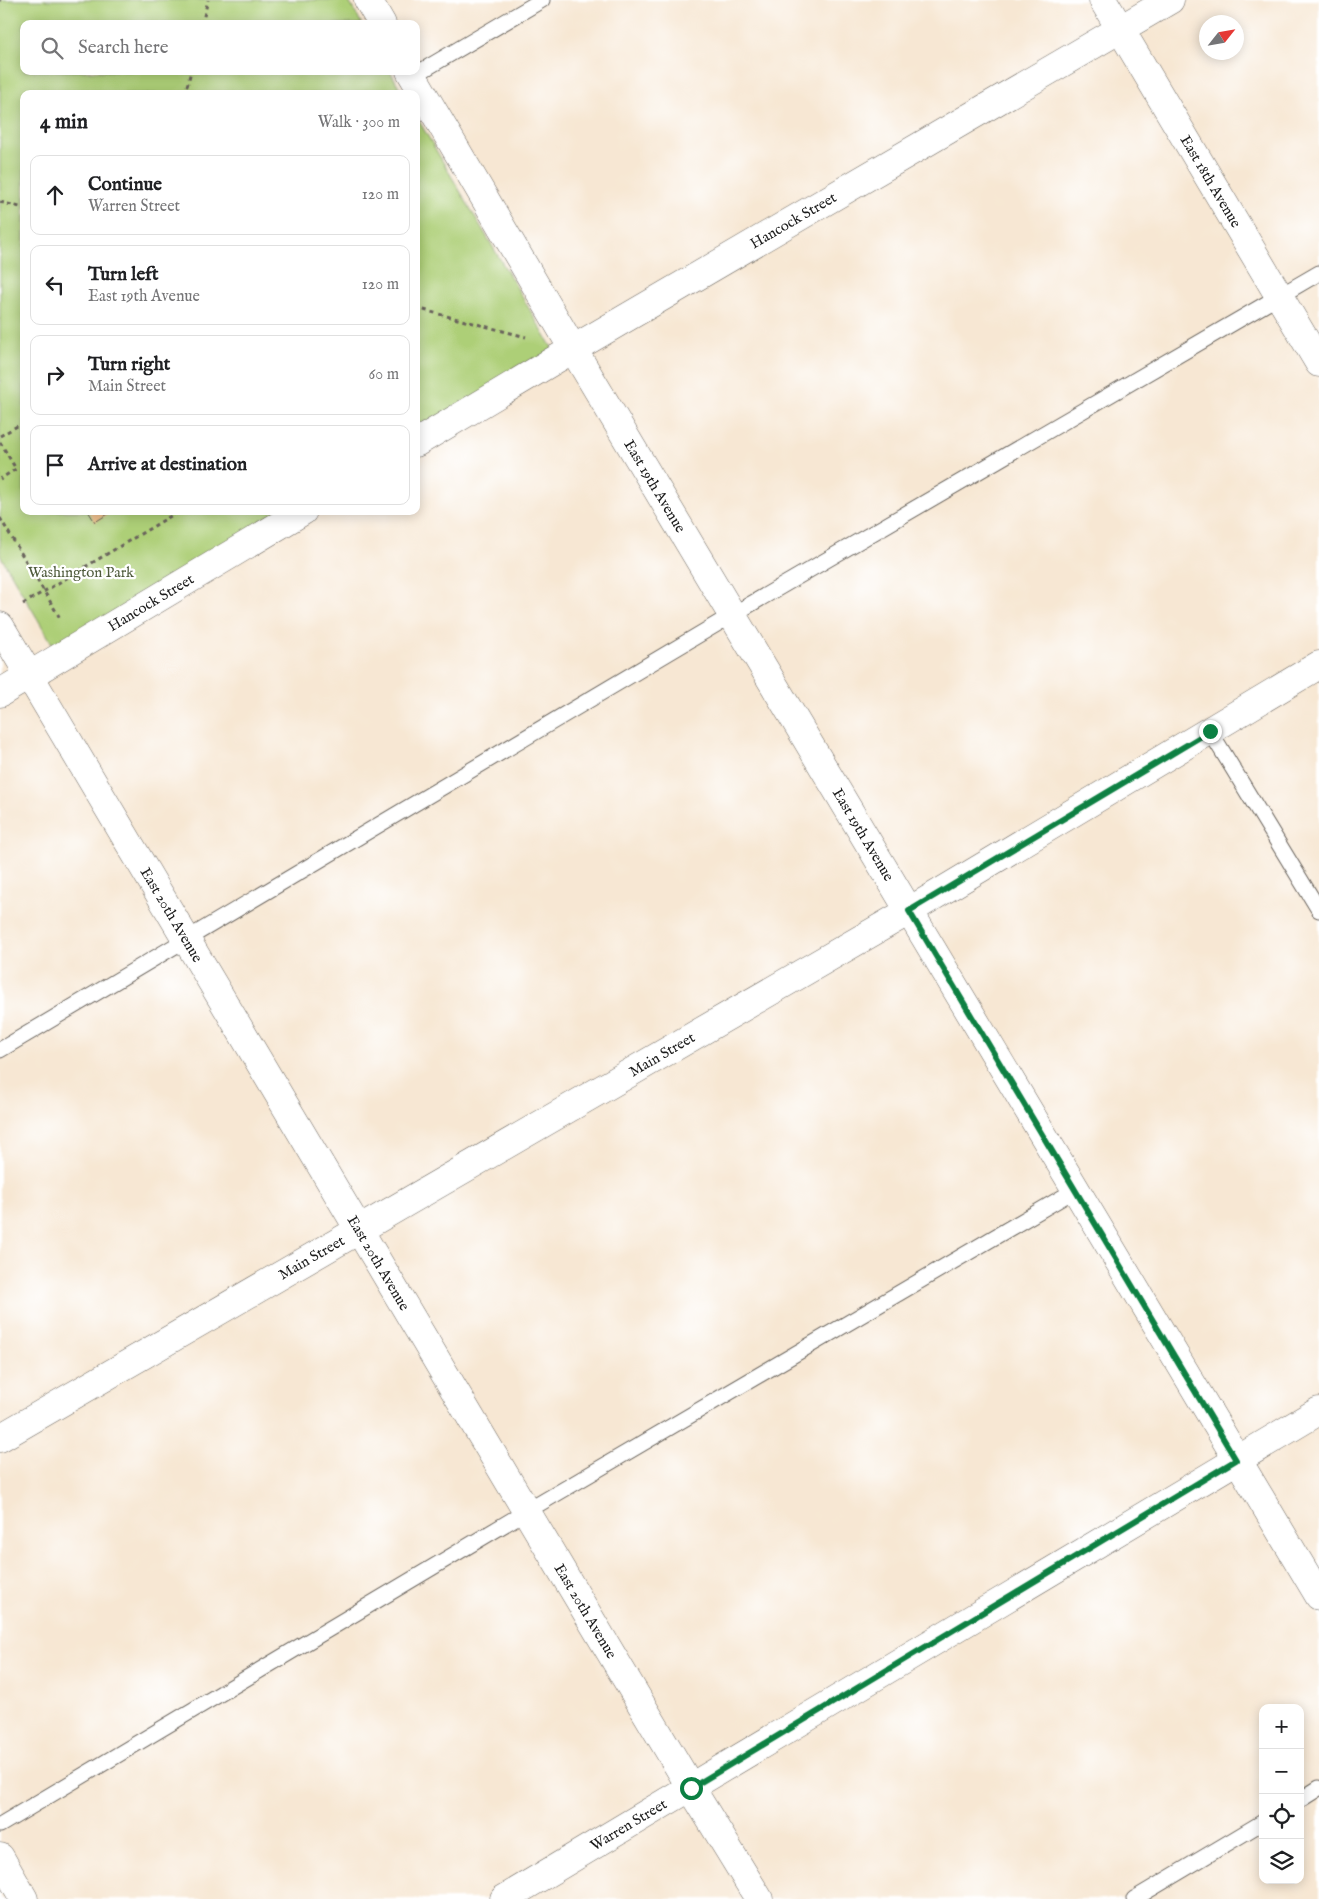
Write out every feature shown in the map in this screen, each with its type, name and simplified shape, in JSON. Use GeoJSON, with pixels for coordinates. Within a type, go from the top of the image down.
{"type":"FeatureCollection","features":[{"type":"Feature","properties":{"kind":"street"},"geometry":{"type":"LineString","coordinates":[[368,0],[380,20]]}},
{"type":"Feature","properties":{"kind":"street","name":"East 18th Avenue"},"geometry":{"type":"LineString","coordinates":[[1103,0],[1319,363]]}},
{"type":"Feature","properties":{"kind":"street","name":"Hancock Street"},"geometry":{"type":"LineString","coordinates":[[420,441],[1170,0]]}},
{"type":"Feature","properties":{"kind":"street","name":"East 19th Avenue"},"geometry":{"type":"LineString","coordinates":[[412,75],[573,349],[1319,1596]]}},
{"type":"Feature","properties":{"kind":"street","name":"Hancock Street"},"geometry":{"type":"LineString","coordinates":[[0,693],[296,515]]}},
{"type":"Feature","properties":{"kind":"street","name":"East 20th Avenue"},"geometry":{"type":"LineString","coordinates":[[0,626],[691,1788],[759,1899]]}},
{"type":"Feature","properties":{"kind":"street","name":"Main Street"},"geometry":{"type":"LineString","coordinates":[[0,1438],[359,1228],[909,911],[1319,665]]}},
{"type":"Feature","properties":{"kind":"street","name":"Warren Street"},"geometry":{"type":"LineString","coordinates":[[504,1899],[1319,1411]]}},
{"type":"Feature","properties":{"kind":"street"},"geometry":{"type":"LineString","coordinates":[[0,1857],[24,1899]]}},
{"type":"Feature","properties":{"kind":"lane"},"geometry":{"type":"LineString","coordinates":[[420,69],[542,0]]}},
{"type":"Feature","properties":{"kind":"lane"},"geometry":{"type":"LineString","coordinates":[[0,1050],[732,615],[1319,273]]}},
{"type":"Feature","properties":{"kind":"lane"},"geometry":{"type":"LineString","coordinates":[[1210,731],[1319,910]]}},
{"type":"Feature","properties":{"kind":"lane"},"geometry":{"type":"LineString","coordinates":[[0,1825],[527,1511],[1075,1190]]}},
{"type":"Feature","properties":{"kind":"lane"},"geometry":{"type":"LineString","coordinates":[[1304,1797],[1319,1788]]}},
{"type":"Feature","properties":{"kind":"lane"},"geometry":{"type":"LineString","coordinates":[[1134,1899],[1259,1824]]}},
{"type":"Feature","properties":{"kind":"path"},"geometry":{"type":"LineString","coordinates":[[203,20],[208,0]]}},
{"type":"Feature","properties":{"kind":"path"},"geometry":{"type":"LineString","coordinates":[[186,90],[189,75]]}},
{"type":"Feature","properties":{"kind":"path"},"geometry":{"type":"LineString","coordinates":[[0,202],[20,207]]}},
{"type":"Feature","properties":{"kind":"path"},"geometry":{"type":"LineString","coordinates":[[420,309],[573,349]]}},
{"type":"Feature","properties":{"kind":"path"},"geometry":{"type":"LineString","coordinates":[[0,436],[20,424]]}},
{"type":"Feature","properties":{"kind":"path"},"geometry":{"type":"LineString","coordinates":[[0,442],[16,469],[0,479]]}},
{"type":"Feature","properties":{"kind":"path"},"geometry":{"type":"LineString","coordinates":[[0,518],[44,592],[173,515]]}},
{"type":"Feature","properties":{"kind":"green space","name":"Washington Park"},"geometry":{"type":"Polygon","coordinates":[[[0,0],[348,0],[360,20],[20,20],[20,75],[392,75],[401,90],[20,90],[20,515],[296,515],[60,657],[0,555],[0,0]]]}},
{"type":"Feature","properties":{"kind":"green space"},"geometry":{"type":"Polygon","coordinates":[[[420,123],[558,358],[420,441],[420,123]]]}},
{"type":"Feature","properties":{"kind":"building"},"geometry":{"type":"Polygon","coordinates":[[[91,515],[106,515],[95,522],[91,515]]]}},
{"type":"Feature","properties":{"kind":"route"},"geometry":{"type":"LineString","coordinates":[[691,1788],[1236,1460],[909,911],[1210,731]]}}]}
